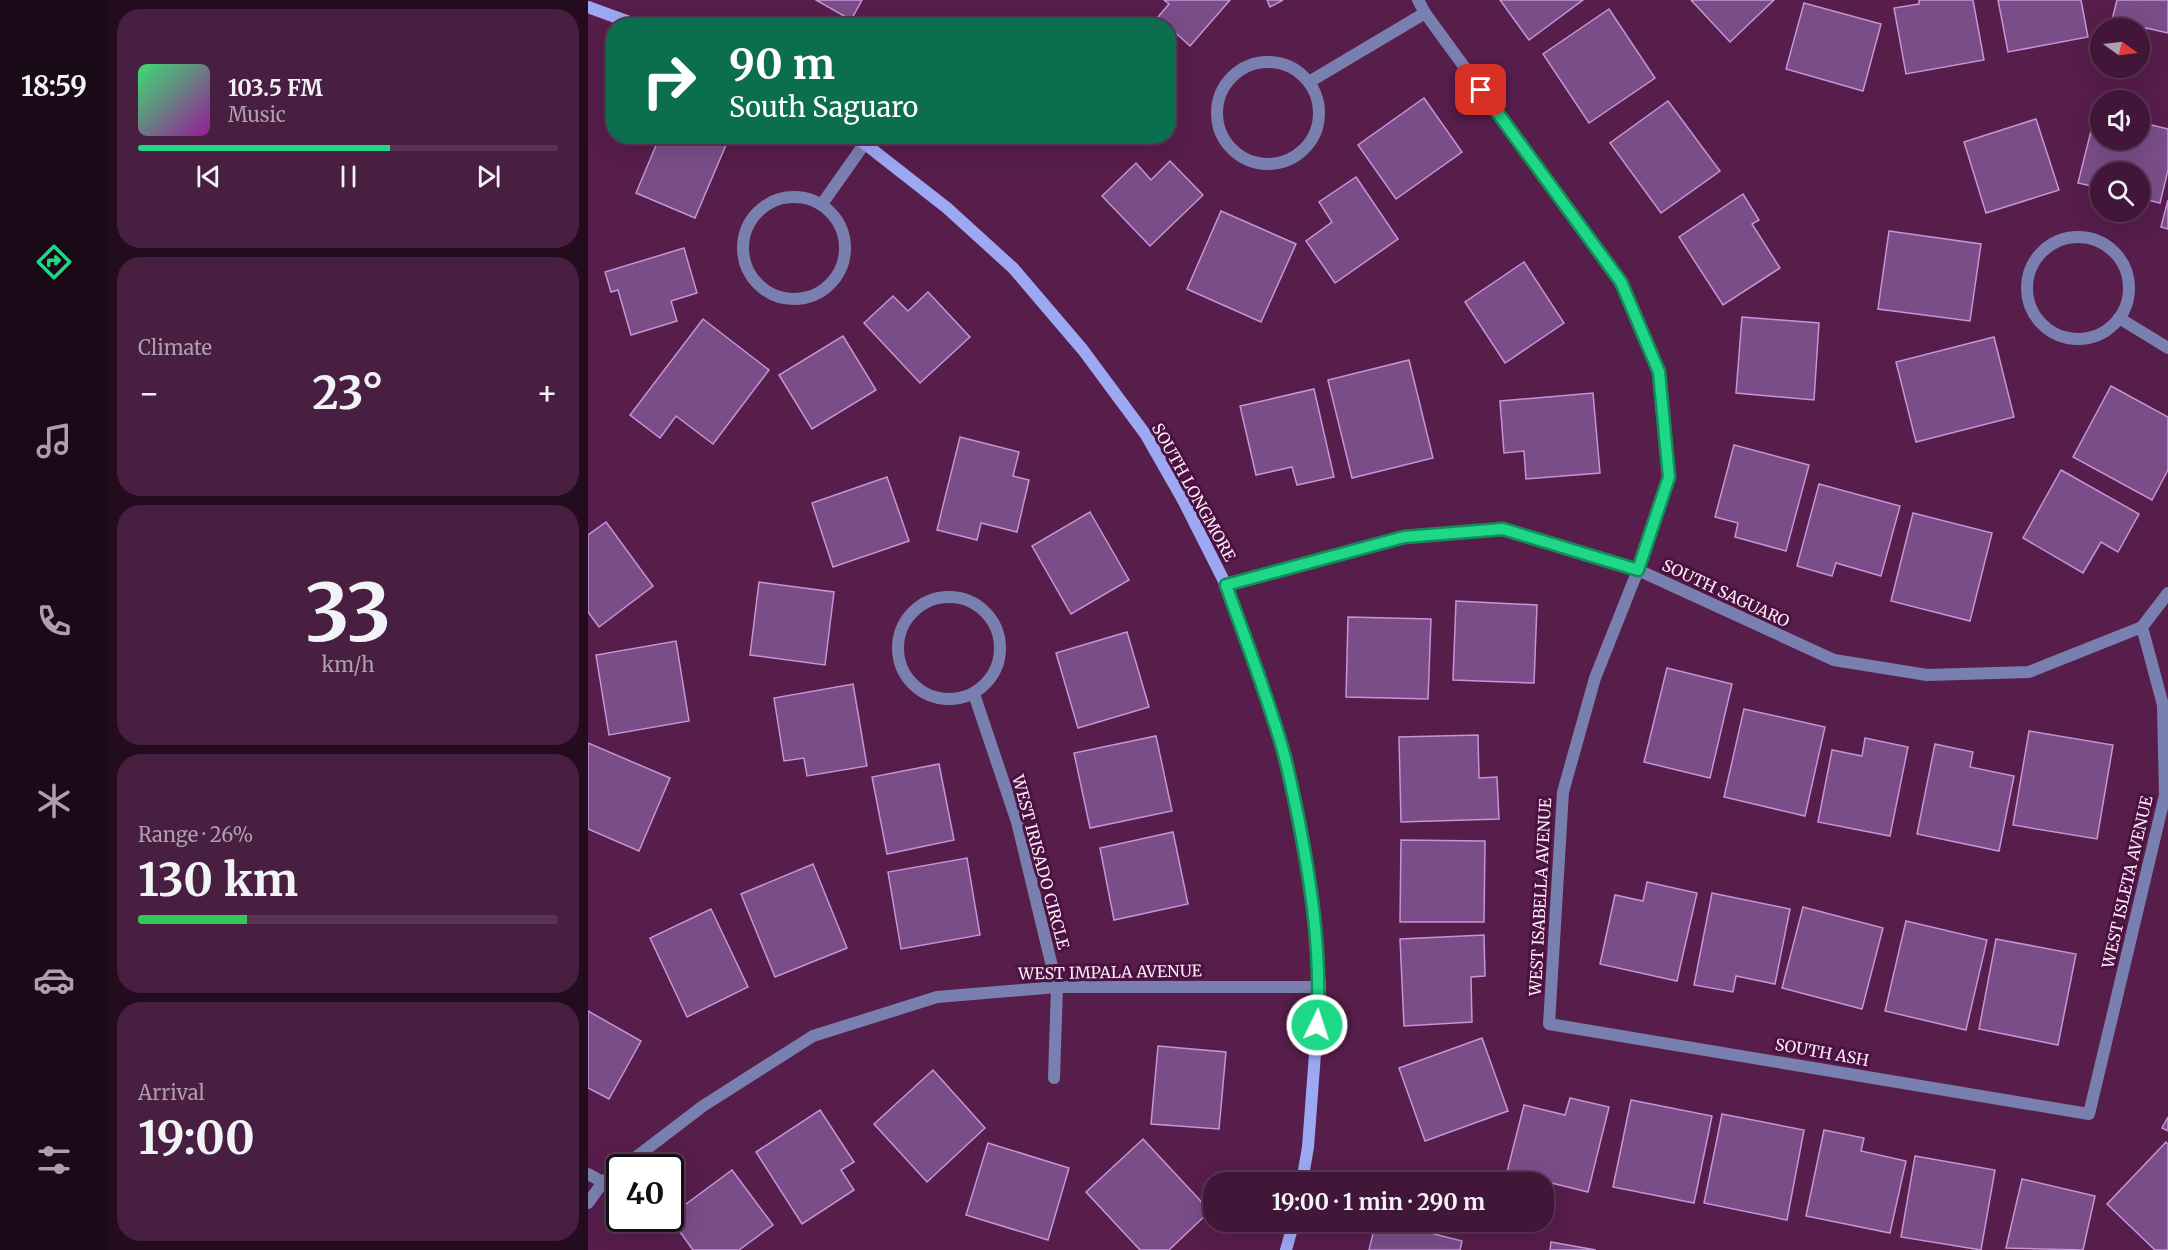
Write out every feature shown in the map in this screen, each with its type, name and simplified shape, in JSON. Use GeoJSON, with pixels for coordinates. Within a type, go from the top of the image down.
{"type":"FeatureCollection","features":[{"type":"Feature","properties":{"kind":"street","name":"WEST ISABELLA AVENUE"},"geometry":{"type":"LineString","coordinates":[[1418,0],[1425,13],[1621,282],[1659,372],[1669,477],[1638,570],[1595,678],[1563,792],[1549,1024]]}},
{"type":"Feature","properties":{"kind":"street"},"geometry":{"type":"LineString","coordinates":[[588,7],[618,18]]}},
{"type":"Feature","properties":{"kind":"street"},"geometry":{"type":"LineString","coordinates":[[1309,82],[1425,13]]}},
{"type":"Feature","properties":{"kind":"street"},"geometry":{"type":"LineString","coordinates":[[1261,62],[1280,62],[1296,70],[1309,82],[1317,98],[1319,116],[1315,134],[1306,149],[1293,158],[1278,164],[1261,165],[1246,160],[1232,151],[1222,139],[1217,123],[1216,107],[1221,91],[1230,78],[1244,67],[1261,62]]}},
{"type":"Feature","properties":{"kind":"street"},"geometry":{"type":"LineString","coordinates":[[822,204],[858,144]]}},
{"type":"Feature","properties":{"kind":"street","name":"SOUTH LONGMORE"},"geometry":{"type":"LineString","coordinates":[[865,144],[947,208],[1013,268],[1083,350],[1146,435],[1183,500],[1226,585],[1257,670],[1284,755],[1305,850],[1313,910],[1320,987],[1308,1147],[1304,1172]]}},
{"type":"Feature","properties":{"kind":"street"},"geometry":{"type":"LineString","coordinates":[[788,196],[806,197],[822,204],[836,216],[843,232],[846,250],[842,268],[832,283],[819,293],[804,298],[788,299],[772,295],[759,286],[748,273],[743,257],[743,241],[747,226],[756,212],[771,201],[788,196]]}},
{"type":"Feature","properties":{"kind":"street"},"geometry":{"type":"LineString","coordinates":[[2071,237],[2090,238],[2106,245],[2119,257],[2127,273],[2129,291],[2125,309],[2119,318],[2116,324],[2102,334],[2087,340],[2071,340],[2056,335],[2042,326],[2032,314],[2026,298],[2026,282],[2031,266],[2040,253],[2054,242],[2071,237]]}},
{"type":"Feature","properties":{"kind":"street"},"geometry":{"type":"LineString","coordinates":[[2119,318],[2168,348]]}},
{"type":"Feature","properties":{"kind":"street","name":"SOUTH SAGUARO"},"geometry":{"type":"LineString","coordinates":[[1226,585],[1404,537],[1503,529],[1638,570],[1834,660],[1928,675],[2029,672],[2142,627]]}},
{"type":"Feature","properties":{"kind":"street"},"geometry":{"type":"LineString","coordinates":[[2142,627],[2168,593]]}},
{"type":"Feature","properties":{"kind":"street"},"geometry":{"type":"LineString","coordinates":[[943,597],[961,598],[978,605],[991,617],[999,633],[1001,651],[997,669],[987,684],[974,694],[959,699],[943,700],[927,695],[914,686],[904,673],[898,658],[898,642],[903,626],[912,613],[926,602],[943,597]]}},
{"type":"Feature","properties":{"kind":"street","name":"WEST ISLETA AVENUE"},"geometry":{"type":"LineString","coordinates":[[2089,1114],[2164,795],[2163,705],[2142,627]]}},
{"type":"Feature","properties":{"kind":"street","name":"WEST IRISADO CIRCLE"},"geometry":{"type":"LineString","coordinates":[[974,694],[1017,822],[1057,987],[1054,1078]]}},
{"type":"Feature","properties":{"kind":"street","name":"WEST IMPALA AVENUE"},"geometry":{"type":"LineString","coordinates":[[640,1154],[703,1106],[813,1036],[936,998],[1057,987],[1320,987]]}},
{"type":"Feature","properties":{"kind":"street","name":"SOUTH ASH"},"geometry":{"type":"LineString","coordinates":[[1549,1024],[2089,1114]]}},
{"type":"Feature","properties":{"kind":"street"},"geometry":{"type":"LineString","coordinates":[[588,1174],[603,1182]]}},
{"type":"Feature","properties":{"kind":"street"},"geometry":{"type":"LineString","coordinates":[[588,1203],[606,1180]]}},
{"type":"Feature","properties":{"kind":"street"},"geometry":{"type":"LineString","coordinates":[[1286,1250],[1291,1232]]}},
{"type":"Feature","properties":{"kind":"building"},"geometry":{"type":"Polygon","coordinates":[[[816,0],[862,0],[852,18],[848,18],[816,0]]]}},
{"type":"Feature","properties":{"kind":"building"},"geometry":{"type":"Polygon","coordinates":[[[1164,0],[1230,0],[1190,46],[1176,33],[1176,18],[1158,17],[1169,4],[1164,0]]]}},
{"type":"Feature","properties":{"kind":"building"},"geometry":{"type":"Polygon","coordinates":[[[1267,0],[1283,0],[1270,7],[1267,0]]]}},
{"type":"Feature","properties":{"kind":"building"},"geometry":{"type":"Polygon","coordinates":[[[1500,0],[1583,0],[1529,40],[1500,0]]]}},
{"type":"Feature","properties":{"kind":"building"},"geometry":{"type":"Polygon","coordinates":[[[1691,0],[1774,0],[1730,42],[1691,0]]]}},
{"type":"Feature","properties":{"kind":"building"},"geometry":{"type":"Polygon","coordinates":[[[1919,0],[1973,0],[1984,60],[1906,74],[1894,8],[1919,4],[1919,0]]]}},
{"type":"Feature","properties":{"kind":"building"},"geometry":{"type":"Polygon","coordinates":[[[1998,0],[2081,0],[2088,37],[2008,52],[1998,0]]]}},
{"type":"Feature","properties":{"kind":"building"},"geometry":{"type":"Polygon","coordinates":[[[2117,0],[2168,0],[2168,33],[2150,29],[2150,18],[2112,18],[2117,0]]]}},
{"type":"Feature","properties":{"kind":"building"},"geometry":{"type":"Polygon","coordinates":[[[1804,3],[1881,24],[1863,91],[1786,69],[1804,3]]]}},
{"type":"Feature","properties":{"kind":"building"},"geometry":{"type":"Polygon","coordinates":[[[1609,9],[1655,78],[1589,123],[1543,54],[1609,9]]]}},
{"type":"Feature","properties":{"kind":"building"},"geometry":{"type":"Polygon","coordinates":[[[1424,98],[1462,152],[1396,199],[1358,145],[1424,98]]]}},
{"type":"Feature","properties":{"kind":"building"},"geometry":{"type":"Polygon","coordinates":[[[1668,101],[1720,171],[1661,213],[1610,143],[1668,101]]]}},
{"type":"Feature","properties":{"kind":"building"},"geometry":{"type":"Polygon","coordinates":[[[2036,119],[2059,190],[1986,213],[1964,142],[2036,119]]]}},
{"type":"Feature","properties":{"kind":"building"},"geometry":{"type":"Polygon","coordinates":[[[2150,125],[2168,129],[2168,170],[2160,203],[2150,201],[2150,162],[2090,162],[2090,186],[2078,183],[2090,135],[2090,150],[2150,150],[2150,125]]]}},
{"type":"Feature","properties":{"kind":"building"},"geometry":{"type":"Polygon","coordinates":[[[657,144],[726,145],[695,218],[636,193],[657,144]]]}},
{"type":"Feature","properties":{"kind":"building"},"geometry":{"type":"Polygon","coordinates":[[[1170,161],[1203,195],[1150,246],[1102,196],[1136,163],[1151,180],[1170,161]]]}},
{"type":"Feature","properties":{"kind":"building"},"geometry":{"type":"Polygon","coordinates":[[[1356,177],[1398,239],[1335,283],[1306,241],[1332,222],[1319,202],[1356,177]]]}},
{"type":"Feature","properties":{"kind":"building"},"geometry":{"type":"Polygon","coordinates":[[[1743,194],[1759,220],[1752,224],[1780,268],[1723,305],[1679,237],[1743,194]]]}},
{"type":"Feature","properties":{"kind":"building"},"geometry":{"type":"Polygon","coordinates":[[[2168,200],[2168,229],[2161,227],[2168,200]]]}},
{"type":"Feature","properties":{"kind":"building"},"geometry":{"type":"Polygon","coordinates":[[[1221,211],[1296,244],[1261,322],[1187,289],[1221,211]]]}},
{"type":"Feature","properties":{"kind":"building"},"geometry":{"type":"Polygon","coordinates":[[[1889,231],[1981,244],[1970,321],[1878,309],[1889,231]]]}},
{"type":"Feature","properties":{"kind":"building"},"geometry":{"type":"Polygon","coordinates":[[[684,248],[697,293],[671,301],[677,321],[631,335],[618,290],[611,292],[605,272],[684,248]]]}},
{"type":"Feature","properties":{"kind":"building"},"geometry":{"type":"Polygon","coordinates":[[[1524,262],[1564,323],[1505,363],[1465,302],[1524,262]]]}},
{"type":"Feature","properties":{"kind":"building"},"geometry":{"type":"Polygon","coordinates":[[[928,292],[970,337],[920,383],[864,323],[893,296],[908,311],[928,292]]]}},
{"type":"Feature","properties":{"kind":"building"},"geometry":{"type":"Polygon","coordinates":[[[1742,317],[1819,323],[1814,400],[1736,393],[1742,317]]]}},
{"type":"Feature","properties":{"kind":"building"},"geometry":{"type":"Polygon","coordinates":[[[703,319],[769,370],[713,444],[676,416],[660,438],[630,415],[703,319]]]}},
{"type":"Feature","properties":{"kind":"building"},"geometry":{"type":"Polygon","coordinates":[[[843,336],[876,390],[812,429],[779,375],[843,336]]]}},
{"type":"Feature","properties":{"kind":"building"},"geometry":{"type":"Polygon","coordinates":[[[1994,337],[2014,417],[1916,442],[1896,362],[1994,337]]]}},
{"type":"Feature","properties":{"kind":"building"},"geometry":{"type":"Polygon","coordinates":[[[1409,360],[1433,458],[1352,478],[1328,380],[1409,360]]]}},
{"type":"Feature","properties":{"kind":"building"},"geometry":{"type":"Polygon","coordinates":[[[2111,386],[2168,417],[2168,470],[2152,500],[2073,457],[2111,386]]]}},
{"type":"Feature","properties":{"kind":"building"},"geometry":{"type":"Polygon","coordinates":[[[1314,389],[1334,477],[1297,485],[1292,467],[1256,475],[1240,406],[1314,389]]]}},
{"type":"Feature","properties":{"kind":"building"},"geometry":{"type":"Polygon","coordinates":[[[1593,393],[1600,473],[1526,479],[1524,451],[1504,453],[1500,401],[1593,393]]]}},
{"type":"Feature","properties":{"kind":"building"},"geometry":{"type":"Polygon","coordinates":[[[960,437],[1019,452],[1013,476],[1029,480],[1017,532],[981,523],[977,540],[937,530],[960,437]]]}},
{"type":"Feature","properties":{"kind":"building"},"geometry":{"type":"Polygon","coordinates":[[[1734,445],[1809,465],[1786,551],[1735,537],[1738,523],[1715,517],[1734,445]]]}},
{"type":"Feature","properties":{"kind":"building"},"geometry":{"type":"Polygon","coordinates":[[[2061,470],[2139,514],[2118,552],[2101,542],[2083,573],[2023,538],[2061,470]]]}},
{"type":"Feature","properties":{"kind":"building"},"geometry":{"type":"Polygon","coordinates":[[[887,477],[909,541],[833,567],[812,503],[887,477]]]}},
{"type":"Feature","properties":{"kind":"building"},"geometry":{"type":"Polygon","coordinates":[[[1819,484],[1900,506],[1881,576],[1836,563],[1832,576],[1797,566],[1819,484]]]}},
{"type":"Feature","properties":{"kind":"building"},"geometry":{"type":"Polygon","coordinates":[[[1090,512],[1129,580],[1071,614],[1032,546],[1090,512]]]}},
{"type":"Feature","properties":{"kind":"building"},"geometry":{"type":"Polygon","coordinates":[[[1913,513],[1992,533],[1970,621],[1891,601],[1913,513]]]}},
{"type":"Feature","properties":{"kind":"building"},"geometry":{"type":"Polygon","coordinates":[[[606,522],[653,586],[599,627],[588,612],[588,535],[606,522]]]}},
{"type":"Feature","properties":{"kind":"building"},"geometry":{"type":"Polygon","coordinates":[[[759,582],[834,592],[825,665],[750,655],[759,582]]]}},
{"type":"Feature","properties":{"kind":"building"},"geometry":{"type":"Polygon","coordinates":[[[1456,601],[1537,605],[1534,683],[1453,680],[1456,601]]]}},
{"type":"Feature","properties":{"kind":"building"},"geometry":{"type":"Polygon","coordinates":[[[1348,617],[1431,619],[1428,699],[1346,697],[1348,617]]]}},
{"type":"Feature","properties":{"kind":"building"},"geometry":{"type":"Polygon","coordinates":[[[1127,632],[1149,707],[1078,728],[1056,653],[1127,632]]]}},
{"type":"Feature","properties":{"kind":"building"},"geometry":{"type":"Polygon","coordinates":[[[676,641],[689,721],[609,735],[596,655],[676,641]]]}},
{"type":"Feature","properties":{"kind":"building"},"geometry":{"type":"Polygon","coordinates":[[[1667,668],[1732,684],[1710,778],[1644,762],[1667,668]]]}},
{"type":"Feature","properties":{"kind":"building"},"geometry":{"type":"Polygon","coordinates":[[[853,684],[867,766],[807,776],[804,758],[784,761],[774,698],[853,684]]]}},
{"type":"Feature","properties":{"kind":"building"},"geometry":{"type":"Polygon","coordinates":[[[1744,709],[1825,727],[1805,816],[1724,797],[1744,709]]]}},
{"type":"Feature","properties":{"kind":"building"},"geometry":{"type":"Polygon","coordinates":[[[2029,731],[2113,745],[2097,839],[2013,825],[2029,731]]]}},
{"type":"Feature","properties":{"kind":"building"},"geometry":{"type":"Polygon","coordinates":[[[1478,735],[1479,778],[1497,777],[1499,819],[1401,822],[1399,737],[1478,735]]]}},
{"type":"Feature","properties":{"kind":"building"},"geometry":{"type":"Polygon","coordinates":[[[1156,736],[1172,811],[1090,828],[1074,753],[1156,736]]]}},
{"type":"Feature","properties":{"kind":"building"},"geometry":{"type":"Polygon","coordinates":[[[1865,738],[1908,747],[1890,836],[1818,822],[1832,750],[1862,756],[1865,738]]]}},
{"type":"Feature","properties":{"kind":"building"},"geometry":{"type":"Polygon","coordinates":[[[588,743],[670,778],[639,851],[588,829],[588,743]]]}},
{"type":"Feature","properties":{"kind":"building"},"geometry":{"type":"Polygon","coordinates":[[[1935,744],[1973,752],[1970,767],[2014,776],[1999,851],[1917,834],[1935,744]]]}},
{"type":"Feature","properties":{"kind":"building"},"geometry":{"type":"Polygon","coordinates":[[[939,764],[954,840],[887,854],[872,777],[939,764]]]}},
{"type":"Feature","properties":{"kind":"building"},"geometry":{"type":"Polygon","coordinates":[[[1173,832],[1188,904],[1114,920],[1100,848],[1173,832]]]}},
{"type":"Feature","properties":{"kind":"building"},"geometry":{"type":"Polygon","coordinates":[[[1401,840],[1485,841],[1484,922],[1400,922],[1401,840]]]}},
{"type":"Feature","properties":{"kind":"building"},"geometry":{"type":"Polygon","coordinates":[[[967,858],[980,935],[901,949],[888,872],[967,858]]]}},
{"type":"Feature","properties":{"kind":"building"},"geometry":{"type":"Polygon","coordinates":[[[813,864],[847,948],[775,977],[741,894],[813,864]]]}},
{"type":"Feature","properties":{"kind":"building"},"geometry":{"type":"Polygon","coordinates":[[[1647,882],[1697,893],[1677,981],[1600,964],[1615,895],[1643,901],[1647,882]]]}},
{"type":"Feature","properties":{"kind":"building"},"geometry":{"type":"Polygon","coordinates":[[[1712,893],[1790,909],[1775,984],[1736,976],[1733,992],[1694,985],[1712,893]]]}},
{"type":"Feature","properties":{"kind":"building"},"geometry":{"type":"Polygon","coordinates":[[[1803,907],[1883,928],[1862,1009],[1782,988],[1803,907]]]}},
{"type":"Feature","properties":{"kind":"building"},"geometry":{"type":"Polygon","coordinates":[[[711,909],[748,987],[687,1017],[650,938],[711,909]]]}},
{"type":"Feature","properties":{"kind":"building"},"geometry":{"type":"Polygon","coordinates":[[[1906,921],[1987,940],[1966,1030],[1885,1011],[1906,921]]]}},
{"type":"Feature","properties":{"kind":"building"},"geometry":{"type":"Polygon","coordinates":[[[1484,935],[1485,976],[1471,977],[1472,1022],[1404,1026],[1400,939],[1484,935]]]}},
{"type":"Feature","properties":{"kind":"building"},"geometry":{"type":"Polygon","coordinates":[[[1996,939],[2076,954],[2058,1045],[1979,1029],[1996,939]]]}},
{"type":"Feature","properties":{"kind":"building"},"geometry":{"type":"Polygon","coordinates":[[[588,1011],[641,1041],[609,1099],[588,1088],[588,1011]]]}},
{"type":"Feature","properties":{"kind":"building"},"geometry":{"type":"Polygon","coordinates":[[[1482,1038],[1508,1111],[1425,1141],[1399,1068],[1482,1038]]]}},
{"type":"Feature","properties":{"kind":"building"},"geometry":{"type":"Polygon","coordinates":[[[1158,1046],[1226,1052],[1219,1129],[1151,1124],[1158,1046]]]}},
{"type":"Feature","properties":{"kind":"building"},"geometry":{"type":"Polygon","coordinates":[[[933,1070],[985,1128],[927,1182],[874,1124],[933,1070]]]}},
{"type":"Feature","properties":{"kind":"building"},"geometry":{"type":"Polygon","coordinates":[[[1570,1098],[1609,1107],[1588,1192],[1554,1184],[1554,1172],[1507,1172],[1524,1105],[1565,1115],[1570,1098]]]}},
{"type":"Feature","properties":{"kind":"building"},"geometry":{"type":"Polygon","coordinates":[[[1631,1100],[1712,1116],[1694,1203],[1613,1187],[1631,1100]]]}},
{"type":"Feature","properties":{"kind":"building"},"geometry":{"type":"Polygon","coordinates":[[[820,1110],[854,1162],[841,1170],[854,1190],[802,1224],[756,1152],[820,1110]]]}},
{"type":"Feature","properties":{"kind":"building"},"geometry":{"type":"Polygon","coordinates":[[[1722,1114],[1804,1130],[1787,1220],[1704,1203],[1722,1114]]]}},
{"type":"Feature","properties":{"kind":"building"},"geometry":{"type":"Polygon","coordinates":[[[2168,1117],[2168,1131],[2162,1128],[2168,1117]]]}},
{"type":"Feature","properties":{"kind":"building"},"geometry":{"type":"Polygon","coordinates":[[[1824,1130],[1864,1138],[1861,1151],[1906,1161],[1890,1233],[1806,1216],[1824,1130]]]}},
{"type":"Feature","properties":{"kind":"building"},"geometry":{"type":"Polygon","coordinates":[[[1143,1139],[1203,1203],[1203,1218],[1169,1250],[1140,1250],[1086,1192],[1143,1139]]]}},
{"type":"Feature","properties":{"kind":"building"},"geometry":{"type":"Polygon","coordinates":[[[2166,1142],[2168,1144],[2168,1250],[2155,1250],[2107,1204],[2166,1142]]]}},
{"type":"Feature","properties":{"kind":"building"},"geometry":{"type":"Polygon","coordinates":[[[988,1143],[1069,1168],[1048,1240],[966,1215],[988,1143]]]}},
{"type":"Feature","properties":{"kind":"building"},"geometry":{"type":"Polygon","coordinates":[[[1915,1156],[1995,1170],[1981,1250],[1901,1237],[1915,1156]]]}},
{"type":"Feature","properties":{"kind":"building"},"geometry":{"type":"Polygon","coordinates":[[[732,1170],[773,1225],[739,1250],[693,1250],[680,1232],[684,1232],[684,1206],[732,1170]]]}},
{"type":"Feature","properties":{"kind":"building"},"geometry":{"type":"Polygon","coordinates":[[[2022,1179],[2095,1196],[2083,1250],[2006,1248],[2022,1179]]]}},
{"type":"Feature","properties":{"kind":"building"},"geometry":{"type":"Polygon","coordinates":[[[1373,1232],[1426,1232],[1462,1241],[1460,1250],[1369,1250],[1373,1232]]]}},
{"type":"Feature","properties":{"kind":"building"},"geometry":{"type":"Polygon","coordinates":[[[1551,1242],[1596,1250],[1550,1250],[1551,1242]]]}},
{"type":"Feature","properties":{"kind":"route"},"geometry":{"type":"LineString","coordinates":[[1317,1025],[1320,987],[1305,850],[1284,755],[1257,670],[1226,585],[1404,537],[1503,529],[1638,570],[1669,477],[1659,372],[1621,282],[1481,90]]}}]}
